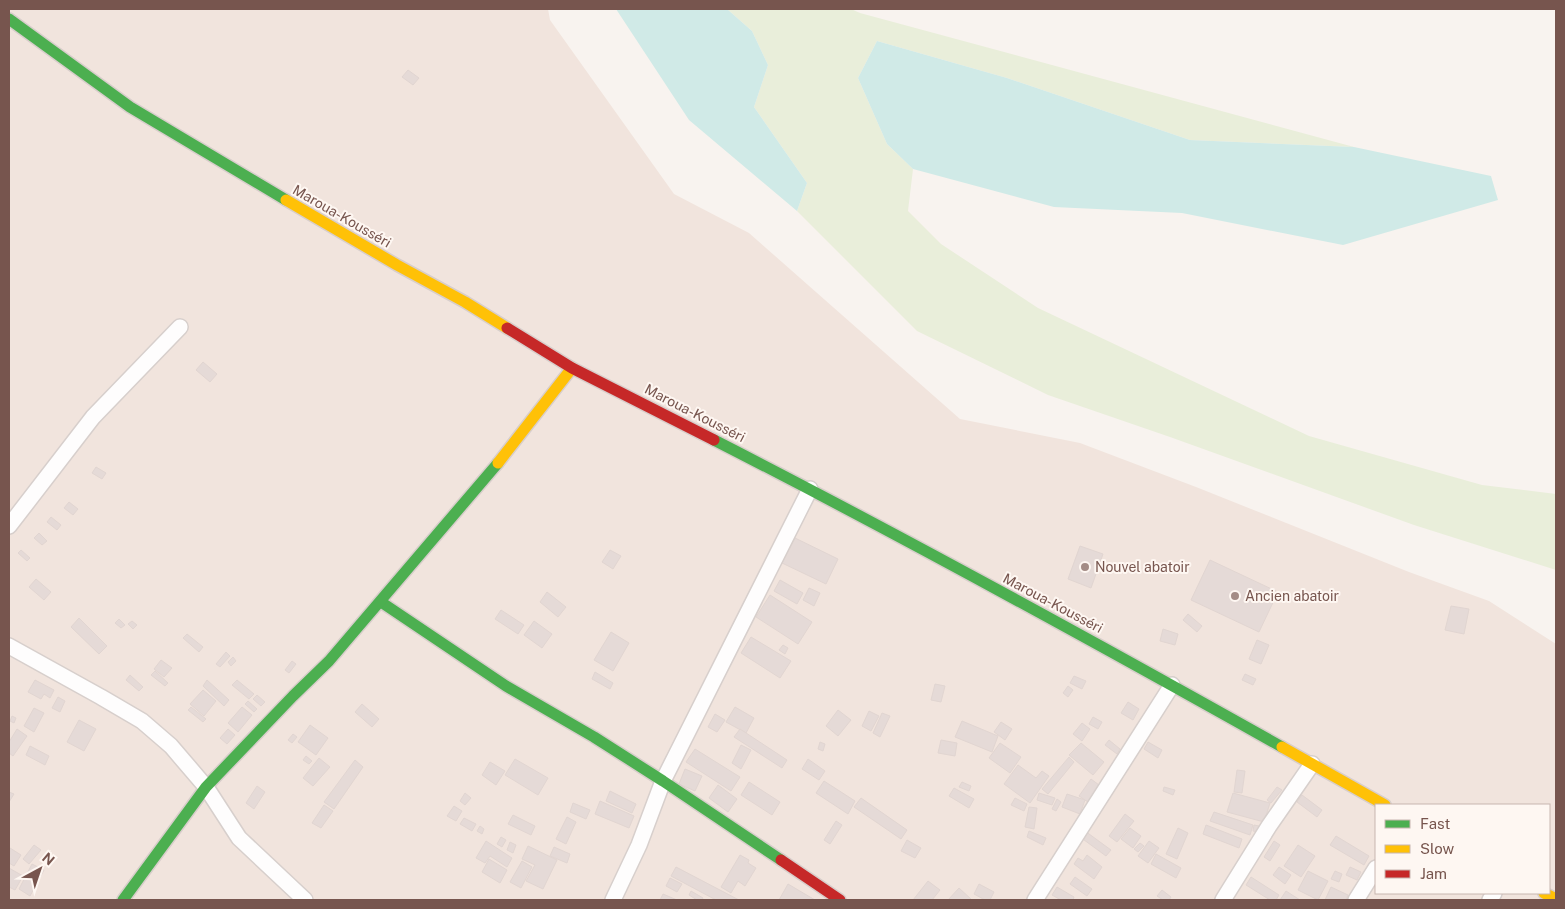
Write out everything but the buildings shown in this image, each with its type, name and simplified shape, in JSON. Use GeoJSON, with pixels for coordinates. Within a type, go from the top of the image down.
{"type":"FeatureCollection","features":[{"type":"Feature","properties":{"kind":"main road","name":"Maroua-Kousséri"},"geometry":{"type":"LineString","coordinates":[[9,19],[130,107],[304,211],[465,302],[572,368],[810,488],[1172,685],[1383,804]]}},
{"type":"Feature","properties":{"kind":"main road"},"geometry":{"type":"LineString","coordinates":[[122,900],[206,787],[293,696],[329,662],[488,476],[572,368]]}},
{"type":"Feature","properties":{"kind":"main road"},"geometry":{"type":"LineString","coordinates":[[381,602],[506,686],[594,737],[663,781],[840,900]]}},
{"type":"Feature","properties":{"kind":"street"},"geometry":{"type":"LineString","coordinates":[[9,526],[92,417],[180,327]]}},
{"type":"Feature","properties":{"kind":"street"},"geometry":{"type":"LineString","coordinates":[[613,900],[639,845],[663,781],[810,488]]}},
{"type":"Feature","properties":{"kind":"street"},"geometry":{"type":"LineString","coordinates":[[9,646],[142,721],[171,746],[206,787],[239,838],[305,900]]}},
{"type":"Feature","properties":{"kind":"street"},"geometry":{"type":"LineString","coordinates":[[1035,900],[1172,685]]}},
{"type":"Feature","properties":{"kind":"street"},"geometry":{"type":"LineString","coordinates":[[1223,900],[1269,826],[1312,764]]}},
{"type":"Feature","properties":{"kind":"street"},"geometry":{"type":"LineString","coordinates":[[1356,900],[1375,870]]}},
{"type":"Feature","properties":{"kind":"shaded area"},"geometry":{"type":"Polygon","coordinates":[[[9,9],[548,9],[550,20],[674,194],[749,233],[960,419],[1080,443],[1409,572],[1489,601],[1556,644],[1556,900],[9,900],[9,9]]]}},
{"type":"Feature","properties":{"kind":"green space"},"geometry":{"type":"Polygon","coordinates":[[[727,9],[851,9],[1354,147],[1190,140],[1007,78],[877,41],[858,78],[887,144],[913,169],[908,211],[941,244],[1038,308],[1309,436],[1482,485],[1556,494],[1556,570],[1414,525],[1048,395],[917,331],[797,211],[807,183],[754,107],[768,65],[752,31],[727,9]]]}},
{"type":"Feature","properties":{"kind":"water"},"geometry":{"type":"Polygon","coordinates":[[[616,9],[727,9],[752,31],[768,65],[754,107],[807,183],[797,211],[689,120],[616,9]]]}},
{"type":"Feature","properties":{"kind":"water"},"geometry":{"type":"Polygon","coordinates":[[[877,41],[1007,78],[1190,140],[1354,147],[1491,176],[1498,200],[1343,245],[1182,213],[1054,207],[913,169],[887,144],[858,78],[877,41]]]}},
{"type":"Feature","properties":{"kind":"traffic: fast"},"geometry":{"type":"LineString","coordinates":[[9,19],[130,107],[286,200]]}},
{"type":"Feature","properties":{"kind":"traffic: fast"},"geometry":{"type":"LineString","coordinates":[[714,440],[1000,591],[1282,747]]}},
{"type":"Feature","properties":{"kind":"traffic: fast"},"geometry":{"type":"LineString","coordinates":[[123,900],[206,787],[329,661],[498,463]]}},
{"type":"Feature","properties":{"kind":"traffic: fast"},"geometry":{"type":"LineString","coordinates":[[381,602],[506,686],[594,737],[781,860]]}},
{"type":"Feature","properties":{"kind":"traffic: slow"},"geometry":{"type":"LineString","coordinates":[[286,200],[507,328]]}},
{"type":"Feature","properties":{"kind":"traffic: slow"},"geometry":{"type":"LineString","coordinates":[[498,463],[572,368]]}},
{"type":"Feature","properties":{"kind":"traffic: slow"},"geometry":{"type":"LineString","coordinates":[[1282,747],[1383,804]]}},
{"type":"Feature","properties":{"kind":"traffic: slow"},"geometry":{"type":"LineString","coordinates":[[1546,894],[1556,899]]}},
{"type":"Feature","properties":{"kind":"traffic: jam"},"geometry":{"type":"LineString","coordinates":[[507,328],[572,368],[714,440]]}},
{"type":"Feature","properties":{"kind":"traffic: jam"},"geometry":{"type":"LineString","coordinates":[[781,860],[840,900]]}},
{"type":"Feature","properties":{"kind":"place","name":"Nouvel abatoir"},"geometry":{"type":"Point","coordinates":[1085,567]}},
{"type":"Feature","properties":{"kind":"place","name":"Ancien abatoir"},"geometry":{"type":"Point","coordinates":[1235,596]}}]}
